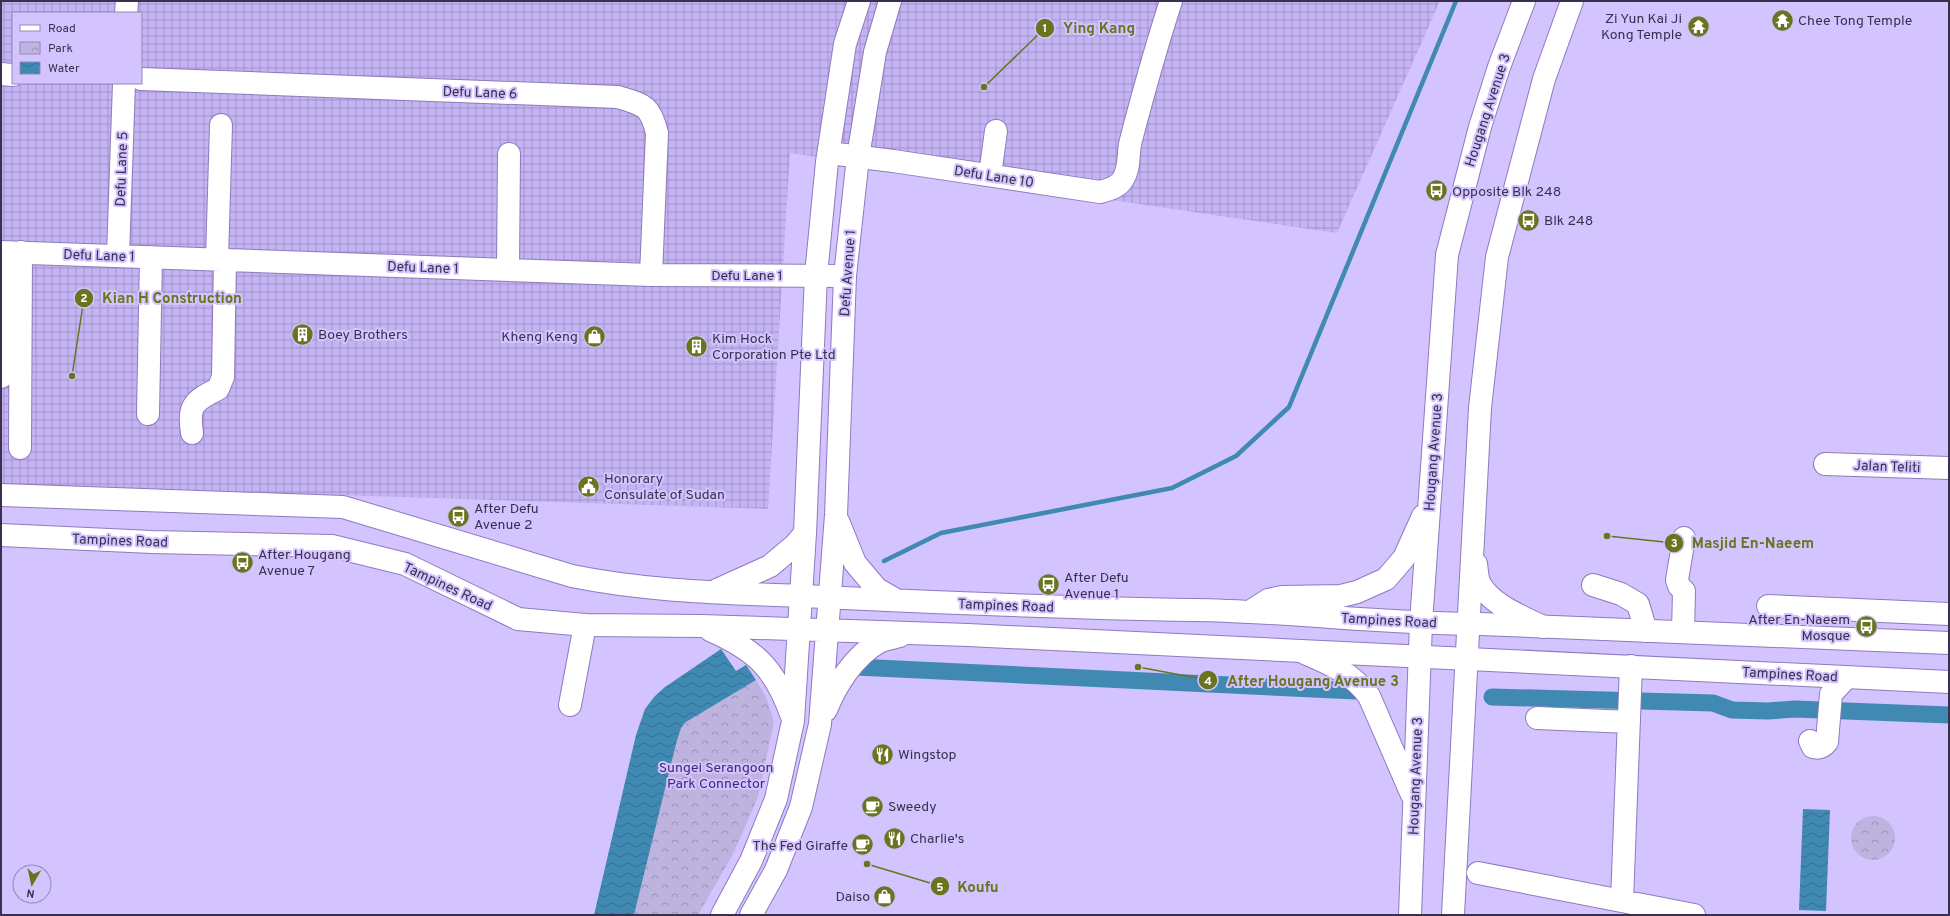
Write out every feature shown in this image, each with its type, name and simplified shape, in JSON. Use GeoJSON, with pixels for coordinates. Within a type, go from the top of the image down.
{"type":"FeatureCollection","features":[{"type":"Feature","properties":{"kind":"main road"},"geometry":{"type":"LineString","coordinates":[[126,12],[127,1]]}},
{"type":"Feature","properties":{"kind":"main road","name":"Defu Avenue 1"},"geometry":{"type":"LineString","coordinates":[[801,596],[816,275],[830,145],[845,44],[859,1]]}},
{"type":"Feature","properties":{"kind":"main road","name":"Defu Avenue 1"},"geometry":{"type":"LineString","coordinates":[[830,597],[836,514],[845,276],[859,150],[875,52],[890,1]]}},
{"type":"Feature","properties":{"kind":"main road","name":"Defu Lane 10"},"geometry":{"type":"LineString","coordinates":[[830,145],[991,169],[1100,192],[1110,189],[1122,181],[1129,167],[1129,149],[1150,70],[1171,1]]}},
{"type":"Feature","properties":{"kind":"main road","name":"Hougang Avenue 3"},"geometry":{"type":"LineString","coordinates":[[1410,915],[1419,656],[1447,255],[1480,127],[1524,1]]}},
{"type":"Feature","properties":{"kind":"main road"},"geometry":{"type":"LineString","coordinates":[[1453,915],[1480,408],[1497,257],[1544,79],[1572,1]]}},
{"type":"Feature","properties":{"kind":"main road"},"geometry":{"type":"LineString","coordinates":[[1,74],[12,75]]}},
{"type":"Feature","properties":{"kind":"main road","name":"Defu Lane 6"},"geometry":{"type":"LineString","coordinates":[[142,79],[618,97],[641,104],[653,116],[657,133],[651,275]]}},
{"type":"Feature","properties":{"kind":"main road","name":"Defu Lane 5"},"geometry":{"type":"LineString","coordinates":[[118,255],[124,84]]}},
{"type":"Feature","properties":{"kind":"main road"},"geometry":{"type":"LineString","coordinates":[[192,433],[190,415],[200,398],[218,390],[223,377],[221,125]]}},
{"type":"Feature","properties":{"kind":"main road"},"geometry":{"type":"LineString","coordinates":[[991,169],[996,131]]}},
{"type":"Feature","properties":{"kind":"main road"},"geometry":{"type":"LineString","coordinates":[[508,270],[509,154]]}},
{"type":"Feature","properties":{"kind":"main road"},"geometry":{"type":"LineString","coordinates":[[1,377],[3,368],[9,252]]}},
{"type":"Feature","properties":{"kind":"main road"},"geometry":{"type":"LineString","coordinates":[[9,252],[20,448]]}},
{"type":"Feature","properties":{"kind":"main road","name":"Defu Lane 1"},"geometry":{"type":"LineString","coordinates":[[9,252],[651,275],[845,276]]}},
{"type":"Feature","properties":{"kind":"main road"},"geometry":{"type":"LineString","coordinates":[[148,414],[151,257]]}},
{"type":"Feature","properties":{"kind":"main road","name":"Jalan Teliti"},"geometry":{"type":"LineString","coordinates":[[1825,464],[1949,468]]}},
{"type":"Feature","properties":{"kind":"main road","name":"Tampines Road"},"geometry":{"type":"LineString","coordinates":[[1,495],[343,507],[508,555],[572,576],[611,584],[709,593],[830,597],[1056,608],[1251,611],[1421,623],[1949,643]]}},
{"type":"Feature","properties":{"kind":"main road"},"geometry":{"type":"LineString","coordinates":[[1251,611],[1268,600],[1282,597],[1341,596],[1357,592],[1386,579],[1404,558],[1429,502]]}},
{"type":"Feature","properties":{"kind":"main road"},"geometry":{"type":"LineString","coordinates":[[836,514],[855,563],[877,589],[896,600]]}},
{"type":"Feature","properties":{"kind":"main road"},"geometry":{"type":"LineString","coordinates":[[709,593],[770,566],[795,545],[805,533]]}},
{"type":"Feature","properties":{"kind":"main road","name":"Tampines Road"},"geometry":{"type":"LineString","coordinates":[[1,535],[152,542],[332,546],[405,564],[518,619],[585,625],[702,626],[910,633],[1466,658],[1949,682]]}},
{"type":"Feature","properties":{"kind":"main road"},"geometry":{"type":"LineString","coordinates":[[1683,632],[1684,591],[1679,586],[1677,580],[1684,538]]}},
{"type":"Feature","properties":{"kind":"main road"},"geometry":{"type":"LineString","coordinates":[[1473,543],[1479,582],[1486,592],[1516,614],[1543,627]]}},
{"type":"Feature","properties":{"kind":"main road"},"geometry":{"type":"LineString","coordinates":[[1593,585],[1621,594],[1638,604],[1646,631]]}},
{"type":"Feature","properties":{"kind":"main road"},"geometry":{"type":"LineString","coordinates":[[722,915],[751,861],[776,799],[793,721],[801,596]]}},
{"type":"Feature","properties":{"kind":"main road"},"geometry":{"type":"LineString","coordinates":[[751,915],[776,870],[801,807],[820,724],[830,597]]}},
{"type":"Feature","properties":{"kind":"main road"},"geometry":{"type":"LineString","coordinates":[[1768,606],[1949,614]]}},
{"type":"Feature","properties":{"kind":"main road"},"geometry":{"type":"LineString","coordinates":[[570,704],[585,625]]}},
{"type":"Feature","properties":{"kind":"main road"},"geometry":{"type":"LineString","coordinates":[[702,626],[730,639],[752,653],[768,668],[783,691],[793,721]]}},
{"type":"Feature","properties":{"kind":"main road"},"geometry":{"type":"LineString","coordinates":[[820,724],[835,688],[859,658],[879,642],[910,633]]}},
{"type":"Feature","properties":{"kind":"main road"},"geometry":{"type":"LineString","coordinates":[[1300,651],[1343,671],[1358,682],[1369,696],[1414,800]]}},
{"type":"Feature","properties":{"kind":"main road"},"geometry":{"type":"LineString","coordinates":[[1622,901],[1631,666]]}},
{"type":"Feature","properties":{"kind":"main road"},"geometry":{"type":"LineString","coordinates":[[1819,741],[1831,694],[1847,677]]}},
{"type":"Feature","properties":{"kind":"main road"},"geometry":{"type":"LineString","coordinates":[[1536,718],[1629,719]]}},
{"type":"Feature","properties":{"kind":"main road"},"geometry":{"type":"LineString","coordinates":[[1478,873],[1694,915]]}},
{"type":"Feature","properties":{"kind":"shaded area"},"geometry":{"type":"Polygon","coordinates":[[[1,1],[1440,1],[1337,233],[790,153],[768,509],[1,484],[1,1]]]}},
{"type":"Feature","properties":{"kind":"green space","name":"Sungei Serangoon Park Connector"},"geometry":{"type":"Polygon","coordinates":[[[756,680],[766,697],[774,722],[758,797],[733,854],[698,915],[634,915],[681,728],[690,719],[756,680]]]}},
{"type":"Feature","properties":{"kind":"green space"},"geometry":{"type":"Polygon","coordinates":[[[1869,816],[1877,816],[1882,817],[1889,822],[1894,829],[1894,847],[1889,854],[1882,859],[1869,860],[1861,857],[1854,850],[1851,842],[1851,834],[1854,826],[1861,819],[1869,816]]]}},
{"type":"Feature","properties":{"kind":"water"},"geometry":{"type":"Polygon","coordinates":[[[721,649],[736,671],[746,665],[756,680],[686,722],[681,728],[634,915],[594,915],[636,735],[645,709],[654,697],[665,687],[721,649]]]}},
{"type":"Feature","properties":{"kind":"water"},"geometry":{"type":"Polygon","coordinates":[[[1803,809],[1830,810],[1826,911],[1799,910],[1803,809]]]}},
{"type":"Feature","properties":{"kind":"waterway"},"geometry":{"type":"LineString","coordinates":[[884,561],[941,533],[1172,488],[1236,456],[1289,407],[1456,1]]}},
{"type":"Feature","properties":{"kind":"waterway"},"geometry":{"type":"LineString","coordinates":[[856,667],[1356,691]]}},
{"type":"Feature","properties":{"kind":"waterway"},"geometry":{"type":"LineString","coordinates":[[1492,697],[1713,703],[1732,710],[1768,711],[1795,709],[1949,715]]}},
{"type":"Feature","properties":{"kind":"place","name":"Chee Tong Temple"},"geometry":{"type":"Point","coordinates":[1783,20]}},
{"type":"Feature","properties":{"kind":"place","name":"Zi Yun Kai Ji Kong Temple"},"geometry":{"type":"Point","coordinates":[1698,26]}},
{"type":"Feature","properties":{"kind":"place","name":"Ying Kang"},"geometry":{"type":"Point","coordinates":[984,87]}},
{"type":"Feature","properties":{"kind":"place","name":"Opposite Blk 248"},"geometry":{"type":"Point","coordinates":[1437,191]}},
{"type":"Feature","properties":{"kind":"place","name":"Blk 248"},"geometry":{"type":"Point","coordinates":[1528,220]}},
{"type":"Feature","properties":{"kind":"place","name":"Boey Brothers"},"geometry":{"type":"Point","coordinates":[302,334]}},
{"type":"Feature","properties":{"kind":"place","name":"Kheng Keng"},"geometry":{"type":"Point","coordinates":[594,336]}},
{"type":"Feature","properties":{"kind":"place","name":"Kim Hock Corporation Pte Ltd"},"geometry":{"type":"Point","coordinates":[696,346]}},
{"type":"Feature","properties":{"kind":"place","name":"Kian H Construction"},"geometry":{"type":"Point","coordinates":[72,376]}},
{"type":"Feature","properties":{"kind":"place","name":"Honorary Consulate of Sudan"},"geometry":{"type":"Point","coordinates":[588,486]}},
{"type":"Feature","properties":{"kind":"place","name":"After Defu Avenue 2"},"geometry":{"type":"Point","coordinates":[459,516]}},
{"type":"Feature","properties":{"kind":"place","name":"Masjid En-Naeem"},"geometry":{"type":"Point","coordinates":[1607,536]}},
{"type":"Feature","properties":{"kind":"place","name":"After Hougang Avenue 7"},"geometry":{"type":"Point","coordinates":[243,562]}},
{"type":"Feature","properties":{"kind":"place","name":"After Defu Avenue 1"},"geometry":{"type":"Point","coordinates":[1049,585]}},
{"type":"Feature","properties":{"kind":"place","name":"After En-Naeem Mosque"},"geometry":{"type":"Point","coordinates":[1866,627]}},
{"type":"Feature","properties":{"kind":"place","name":"After Hougang Avenue 3"},"geometry":{"type":"Point","coordinates":[1138,667]}},
{"type":"Feature","properties":{"kind":"place","name":"Wingstop"},"geometry":{"type":"Point","coordinates":[883,754]}},
{"type":"Feature","properties":{"kind":"place","name":"Sweedy"},"geometry":{"type":"Point","coordinates":[872,806]}},
{"type":"Feature","properties":{"kind":"place","name":"Charlie's"},"geometry":{"type":"Point","coordinates":[895,838]}},
{"type":"Feature","properties":{"kind":"place","name":"The Fed Giraffe"},"geometry":{"type":"Point","coordinates":[863,845]}},
{"type":"Feature","properties":{"kind":"place","name":"Koufu"},"geometry":{"type":"Point","coordinates":[867,864]}},
{"type":"Feature","properties":{"kind":"place","name":"Daiso"},"geometry":{"type":"Point","coordinates":[885,896]}}]}
